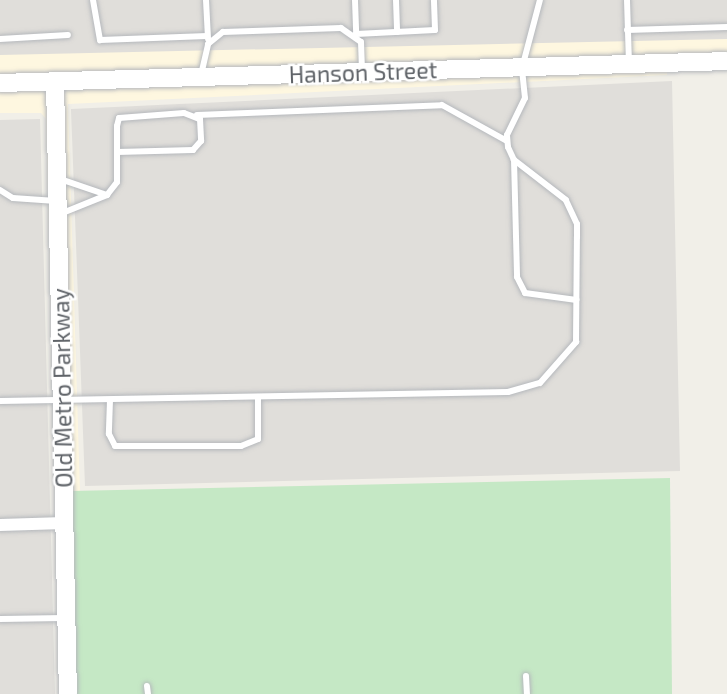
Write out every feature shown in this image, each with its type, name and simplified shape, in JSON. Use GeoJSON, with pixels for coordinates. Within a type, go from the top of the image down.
{"type":"FeatureCollection","features":[{"type":"Feature","properties":{"kind":"street","name":"Hanson Street"},"geometry":{"type":"LineString","coordinates":[[0,83],[727,61]]}},
{"type":"Feature","properties":{"kind":"street","name":"Old Metro Parkway"},"geometry":{"type":"LineString","coordinates":[[55,81],[68,694]]}},
{"type":"Feature","properties":{"kind":"street"},"geometry":{"type":"LineString","coordinates":[[0,525],[64,523]]}},
{"type":"Feature","properties":{"kind":"lane"},"geometry":{"type":"LineString","coordinates":[[93,0],[100,40],[207,36]]}},
{"type":"Feature","properties":{"kind":"lane"},"geometry":{"type":"LineString","coordinates":[[201,75],[208,44],[206,0]]}},
{"type":"Feature","properties":{"kind":"lane"},"geometry":{"type":"LineString","coordinates":[[355,0],[356,34],[362,72]]}},
{"type":"Feature","properties":{"kind":"lane"},"geometry":{"type":"LineString","coordinates":[[396,0],[397,32]]}},
{"type":"Feature","properties":{"kind":"lane"},"geometry":{"type":"LineString","coordinates":[[208,44],[223,32],[341,28],[356,34],[435,30],[434,0]]}},
{"type":"Feature","properties":{"kind":"lane"},"geometry":{"type":"LineString","coordinates":[[507,141],[525,98],[522,68],[540,0]]}},
{"type":"Feature","properties":{"kind":"lane"},"geometry":{"type":"LineString","coordinates":[[627,0],[629,64]]}},
{"type":"Feature","properties":{"kind":"lane"},"geometry":{"type":"LineString","coordinates":[[627,30],[727,27]]}},
{"type":"Feature","properties":{"kind":"lane"},"geometry":{"type":"LineString","coordinates":[[0,39],[68,35]]}},
{"type":"Feature","properties":{"kind":"lane"},"geometry":{"type":"LineString","coordinates":[[0,190],[13,198],[58,208],[107,195],[117,182],[117,126],[125,115],[197,115],[442,105],[507,141],[514,160],[517,277],[526,293],[577,299]]}},
{"type":"Feature","properties":{"kind":"lane"},"geometry":{"type":"LineString","coordinates":[[117,152],[193,150],[201,141],[197,115]]}},
{"type":"Feature","properties":{"kind":"lane"},"geometry":{"type":"LineString","coordinates":[[0,401],[258,398],[525,390],[540,383],[576,342],[577,223],[566,200],[514,160]]}},
{"type":"Feature","properties":{"kind":"lane"},"geometry":{"type":"LineString","coordinates":[[57,177],[107,195]]}},
{"type":"Feature","properties":{"kind":"lane"},"geometry":{"type":"LineString","coordinates":[[110,400],[109,434],[115,446],[241,446],[258,439],[258,398]]}},
{"type":"Feature","properties":{"kind":"lane"},"geometry":{"type":"LineString","coordinates":[[0,619],[66,618]]}},
{"type":"Feature","properties":{"kind":"lane"},"geometry":{"type":"LineString","coordinates":[[526,676],[527,694]]}},
{"type":"Feature","properties":{"kind":"shaded area"},"geometry":{"type":"Polygon","coordinates":[[[0,0],[727,0],[727,53],[0,75],[0,0]]]}},
{"type":"Feature","properties":{"kind":"shaded area"},"geometry":{"type":"Polygon","coordinates":[[[0,0],[727,0],[727,39],[0,55],[0,0]]]}},
{"type":"Feature","properties":{"kind":"shaded area"},"geometry":{"type":"Polygon","coordinates":[[[667,71],[667,75],[68,104],[80,491],[71,491],[62,89],[667,71]]]}},
{"type":"Feature","properties":{"kind":"shaded area"},"geometry":{"type":"Polygon","coordinates":[[[672,81],[680,471],[85,486],[71,109],[672,81]]]}},
{"type":"Feature","properties":{"kind":"shaded area"},"geometry":{"type":"Polygon","coordinates":[[[48,90],[59,627],[46,119],[41,113],[0,113],[0,92],[48,90]]]}},
{"type":"Feature","properties":{"kind":"shaded area"},"geometry":{"type":"Polygon","coordinates":[[[40,119],[55,694],[0,694],[0,120],[40,119]]]}},
{"type":"Feature","properties":{"kind":"green space"},"geometry":{"type":"Polygon","coordinates":[[[670,478],[672,694],[75,694],[71,491],[670,478]]]}}]}
